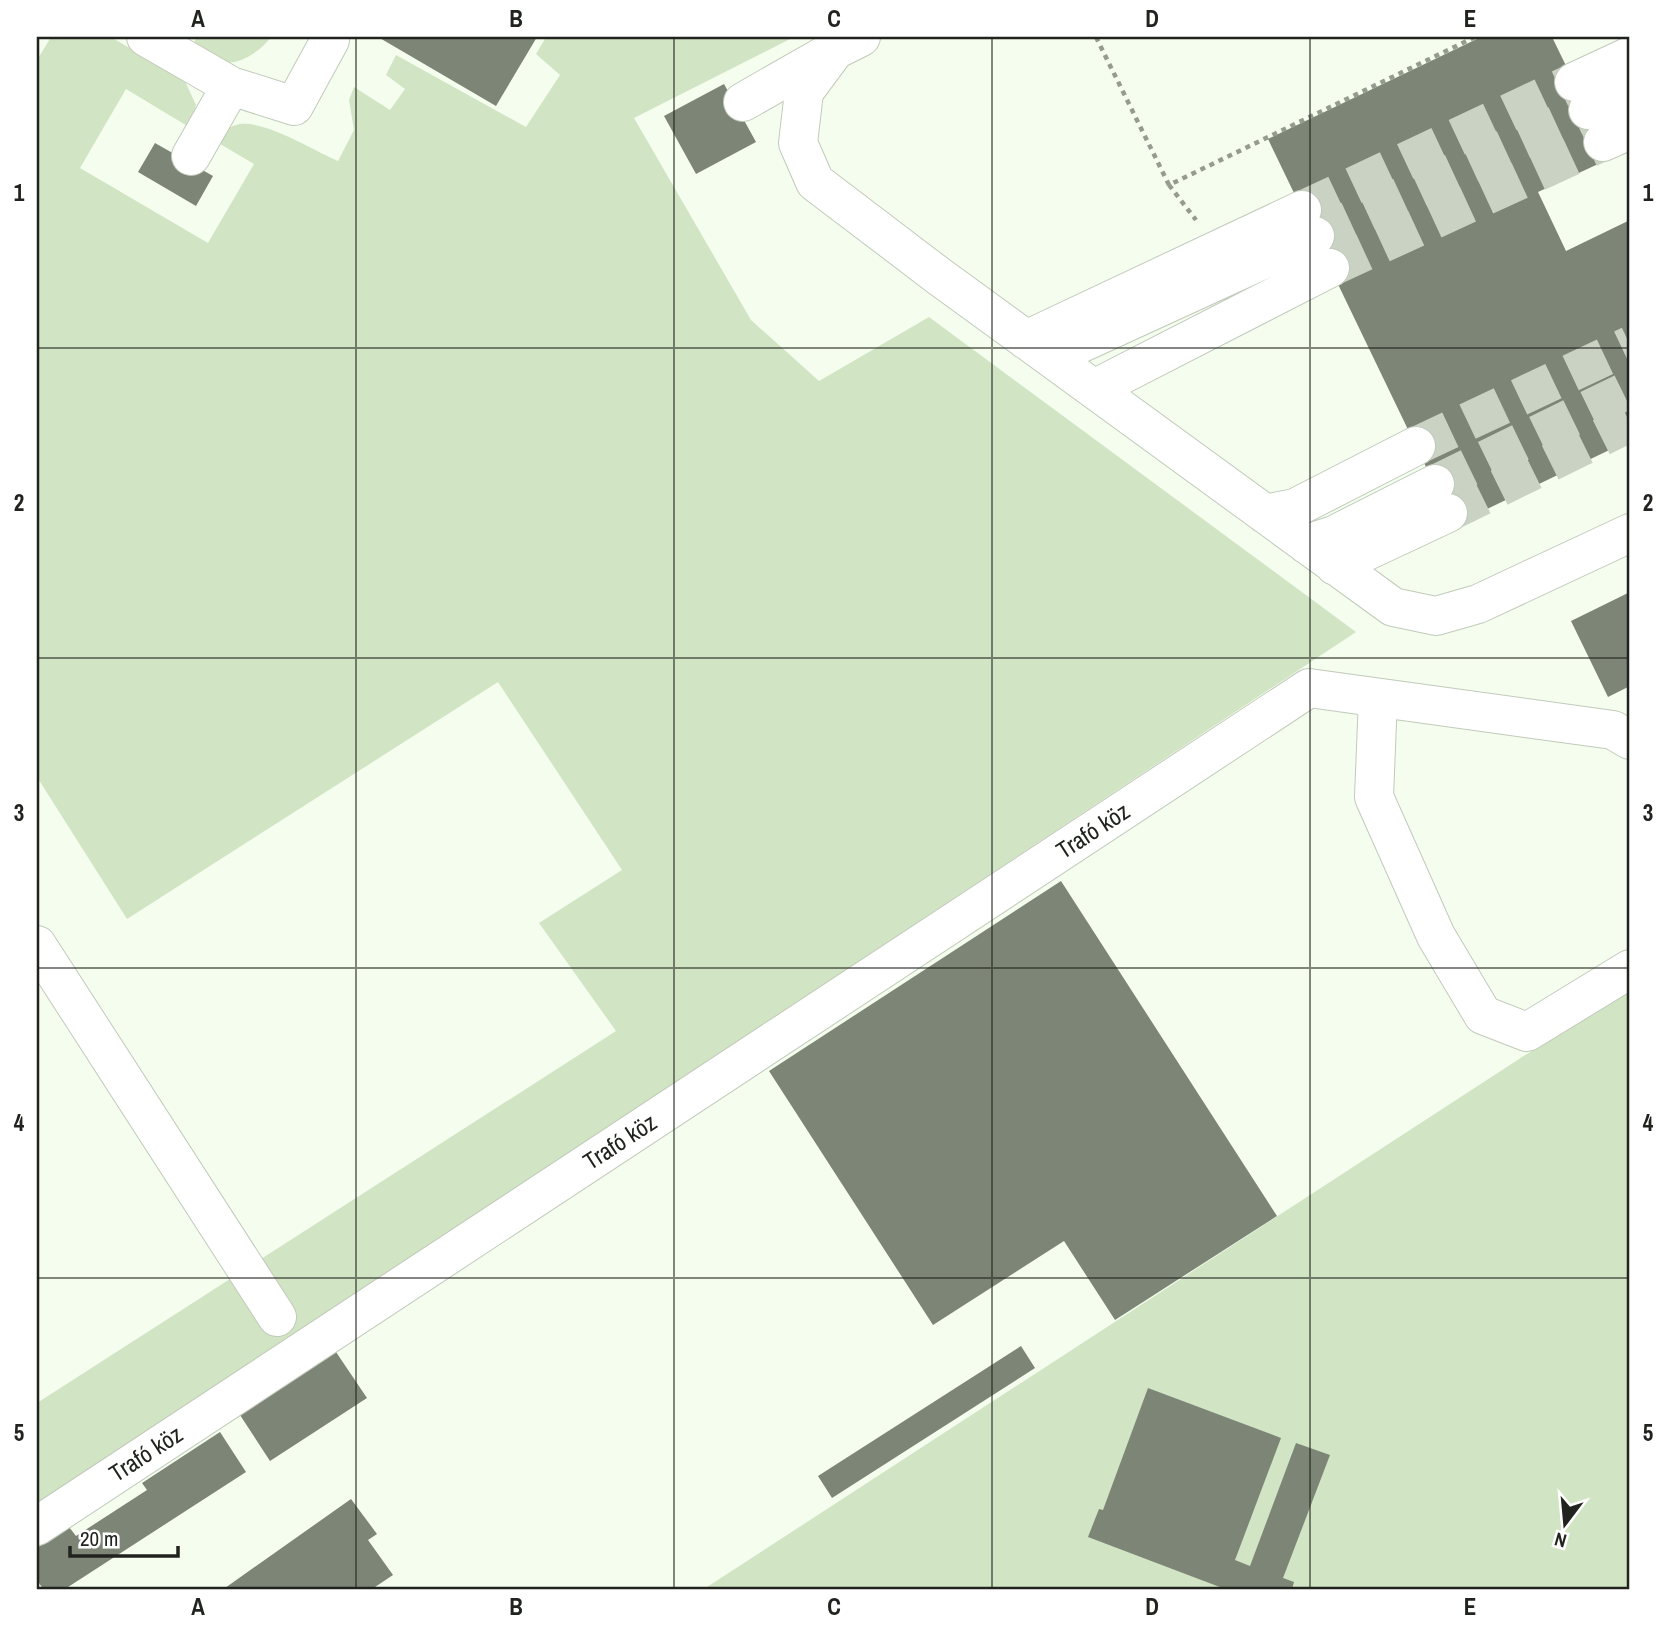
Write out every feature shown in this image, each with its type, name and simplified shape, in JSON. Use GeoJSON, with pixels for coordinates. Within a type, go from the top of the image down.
{"type":"FeatureCollection","features":[{"type":"Feature","properties":{"kind":"street"},"geometry":{"type":"LineString","coordinates":[[146,37],[231,86],[293,106],[330,40]]}},
{"type":"Feature","properties":{"kind":"street"},"geometry":{"type":"LineString","coordinates":[[743,102],[848,43]]}},
{"type":"Feature","properties":{"kind":"street"},"geometry":{"type":"LineString","coordinates":[[848,43],[804,92],[798,143],[816,182],[1038,349],[1393,607],[1436,616],[1478,604],[1630,533]]}},
{"type":"Feature","properties":{"kind":"street"},"geometry":{"type":"LineString","coordinates":[[1599,116],[1630,56]]}},
{"type":"Feature","properties":{"kind":"street"},"geometry":{"type":"LineString","coordinates":[[191,156],[231,86]]}},
{"type":"Feature","properties":{"kind":"street"},"geometry":{"type":"LineString","coordinates":[[1599,116],[1630,91]]}},
{"type":"Feature","properties":{"kind":"street"},"geometry":{"type":"LineString","coordinates":[[1038,349],[1316,238],[1094,389]]}},
{"type":"Feature","properties":{"kind":"street"},"geometry":{"type":"LineString","coordinates":[[1265,514],[1295,508],[1416,446]]}},
{"type":"Feature","properties":{"kind":"street"},"geometry":{"type":"LineString","coordinates":[[1321,555],[1334,535],[1441,499]]}},
{"type":"Feature","properties":{"kind":"street","name":"Trafó köz"},"geometry":{"type":"LineString","coordinates":[[37,1526],[1309,688],[1613,730],[1630,740]]}},
{"type":"Feature","properties":{"kind":"street"},"geometry":{"type":"LineString","coordinates":[[1378,698],[1374,797],[1436,936],[1483,1015],[1527,1032],[1630,969]]}},
{"type":"Feature","properties":{"kind":"street"},"geometry":{"type":"LineString","coordinates":[[37,945],[276,1317]]}},
{"type":"Feature","properties":{"kind":"path"},"geometry":{"type":"LineString","coordinates":[[1097,37],[1169,185],[1475,37]]}},
{"type":"Feature","properties":{"kind":"green space"},"geometry":{"type":"Polygon","coordinates":[[[51,37],[111,37],[185,81],[196,105],[189,127],[126,89],[80,168],[208,243],[254,164],[215,141],[222,134],[236,125],[259,126],[287,136],[338,161],[354,130],[349,100],[354,87],[390,110],[405,89],[386,75],[396,55],[526,127],[560,75],[536,54],[546,37],[794,37],[634,118],[751,320],[819,381],[929,317],[1356,632],[37,1505],[37,1403],[616,1031],[539,923],[622,870],[498,682],[127,919],[37,777],[37,60],[51,37]]]}},
{"type":"Feature","properties":{"kind":"green space"},"geometry":{"type":"Polygon","coordinates":[[[197,37],[271,37],[247,57],[224,63],[210,58],[193,44],[197,37]]]}},
{"type":"Feature","properties":{"kind":"green space"},"geometry":{"type":"Polygon","coordinates":[[[1630,987],[1630,1589],[707,1587],[1630,987]]]}},
{"type":"Feature","properties":{"kind":"building"},"geometry":{"type":"Polygon","coordinates":[[[378,37],[537,37],[496,106],[378,37]]]}},
{"type":"Feature","properties":{"kind":"building"},"geometry":{"type":"Polygon","coordinates":[[[1481,37],[1552,37],[1611,158],[1538,192],[1566,251],[1630,220],[1630,440],[1454,525],[1268,139],[1481,37]]]}},
{"type":"Feature","properties":{"kind":"building"},"geometry":{"type":"Polygon","coordinates":[[[724,84],[756,142],[696,174],[664,116],[724,84]]]}},
{"type":"Feature","properties":{"kind":"building"},"geometry":{"type":"Polygon","coordinates":[[[155,143],[213,176],[196,206],[138,172],[155,143]]]}},
{"type":"Feature","properties":{"kind":"building"},"geometry":{"type":"Polygon","coordinates":[[[1630,592],[1630,686],[1608,697],[1571,621],[1630,592]]]}},
{"type":"Feature","properties":{"kind":"building"},"geometry":{"type":"Polygon","coordinates":[[[1061,881],[1277,1216],[1115,1320],[1064,1241],[933,1325],[769,1071],[1061,881]]]}},
{"type":"Feature","properties":{"kind":"building"},"geometry":{"type":"Polygon","coordinates":[[[1021,1346],[1035,1368],[832,1498],[818,1476],[1021,1346]]]}},
{"type":"Feature","properties":{"kind":"building"},"geometry":{"type":"Polygon","coordinates":[[[336,1352],[367,1398],[270,1461],[240,1415],[336,1352]]]}},
{"type":"Feature","properties":{"kind":"building"},"geometry":{"type":"Polygon","coordinates":[[[1148,1388],[1281,1438],[1235,1560],[1250,1566],[1296,1443],[1330,1455],[1283,1578],[1294,1582],[1292,1589],[1225,1589],[1088,1537],[1099,1509],[1103,1510],[1148,1388]]]}},
{"type":"Feature","properties":{"kind":"building"},"geometry":{"type":"Polygon","coordinates":[[[220,1432],[246,1472],[65,1589],[43,1589],[37,1580],[37,1548],[69,1527],[76,1536],[147,1490],[142,1483],[220,1432]]]}},
{"type":"Feature","properties":{"kind":"building"},"geometry":{"type":"Polygon","coordinates":[[[351,1499],[377,1534],[368,1540],[393,1575],[372,1589],[225,1588],[351,1499]]]}},
{"type":"Feature","properties":{"kind":"tunnel"},"geometry":{"type":"LineString","coordinates":[[1302,210],[1574,82]]}},
{"type":"Feature","properties":{"kind":"tunnel"},"geometry":{"type":"LineString","coordinates":[[1315,236],[1588,110]]}},
{"type":"Feature","properties":{"kind":"tunnel"},"geometry":{"type":"LineString","coordinates":[[1330,268],[1603,142]]}},
{"type":"Feature","properties":{"kind":"tunnel"},"geometry":{"type":"LineString","coordinates":[[1416,446],[1630,345]]}},
{"type":"Feature","properties":{"kind":"tunnel"},"geometry":{"type":"LineString","coordinates":[[1435,484],[1630,389]]}},
{"type":"Feature","properties":{"kind":"tunnel"},"geometry":{"type":"LineString","coordinates":[[1448,513],[1630,423]]}}]}
